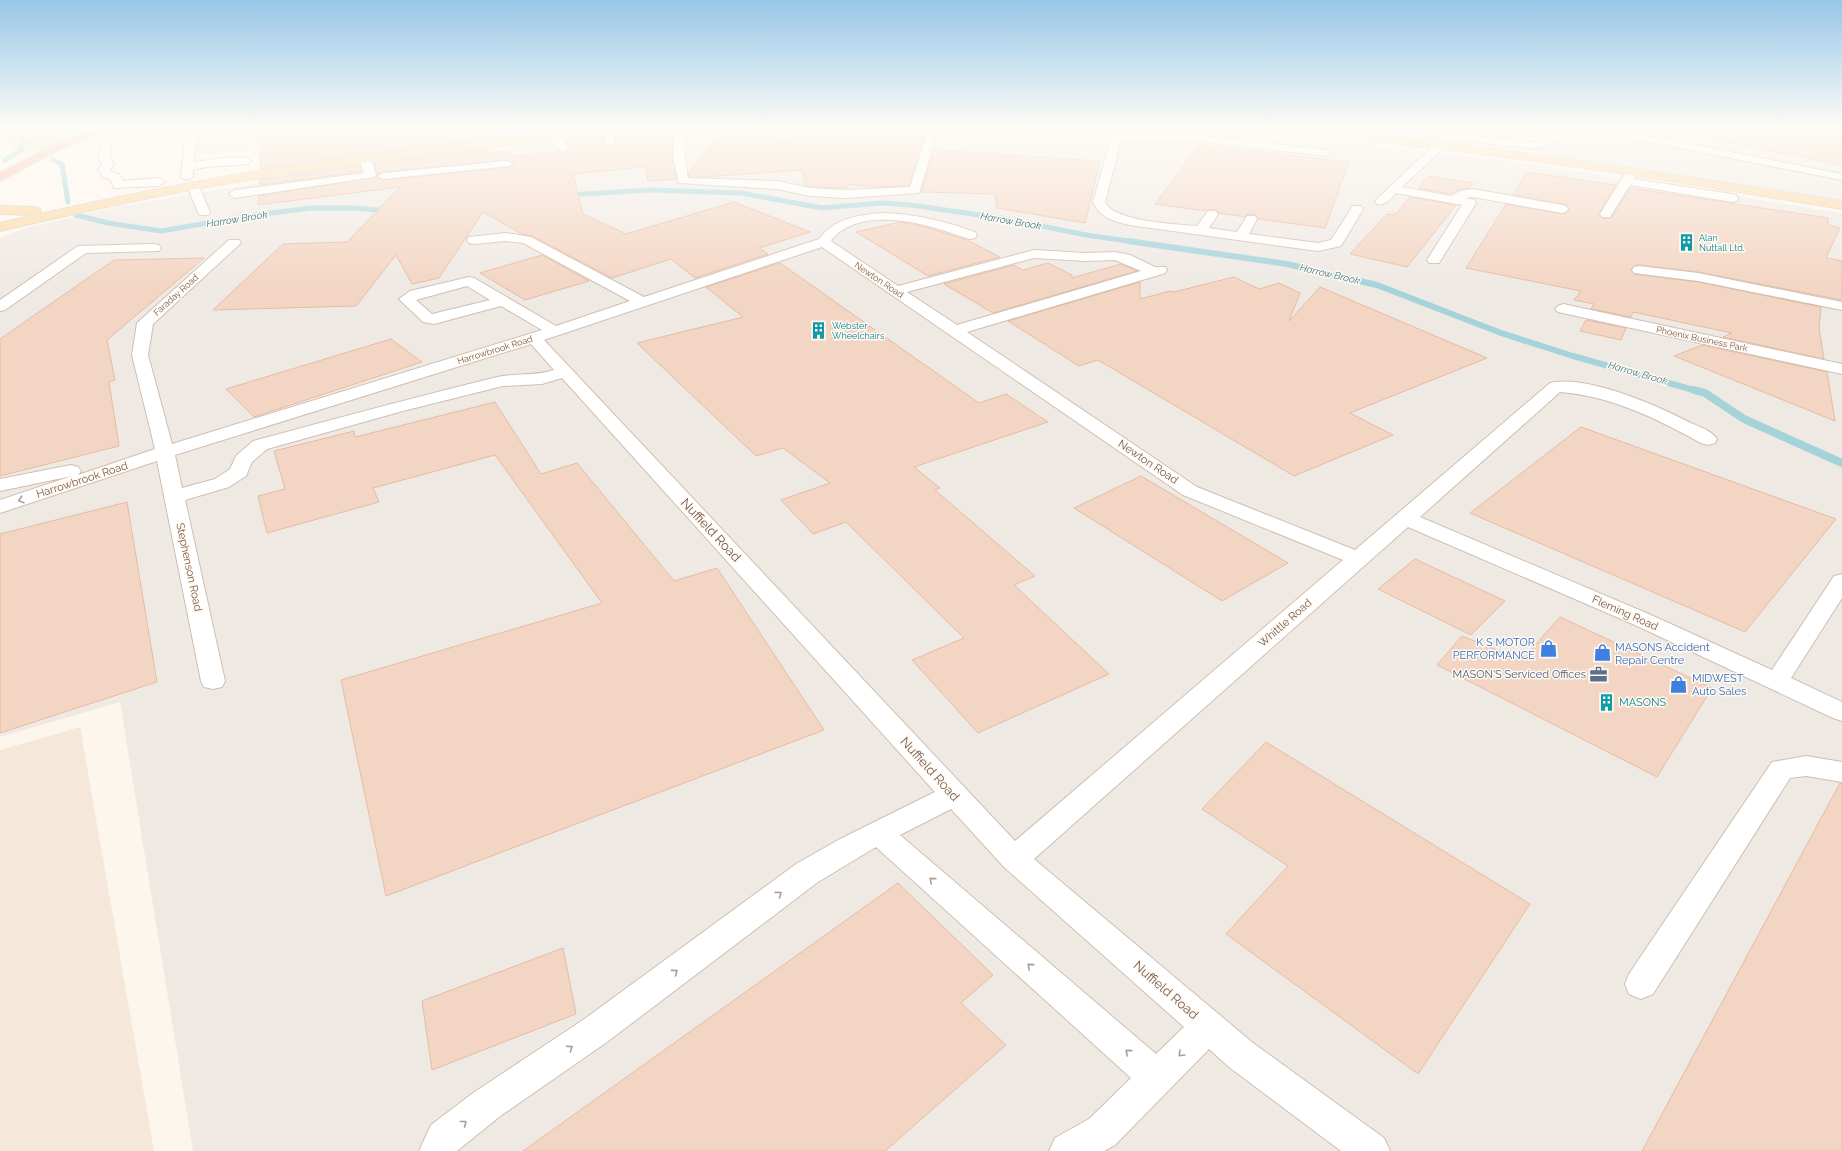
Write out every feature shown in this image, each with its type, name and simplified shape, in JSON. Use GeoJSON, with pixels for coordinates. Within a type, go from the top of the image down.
{"type":"FeatureCollection","features":[{"type":"Feature","properties":{"kind":"main road"},"geometry":{"type":"LineString","coordinates":[[0,227],[71,210],[162,181]]}},
{"type":"Feature","properties":{"kind":"main road"},"geometry":{"type":"LineString","coordinates":[[1664,181],[1842,205]]}},
{"type":"Feature","properties":{"kind":"main road"},"geometry":{"type":"LineString","coordinates":[[0,210],[29,212],[71,210]]}},
{"type":"Feature","properties":{"kind":"street"},"geometry":{"type":"LineString","coordinates":[[117,181],[118,185],[159,182]]}},
{"type":"Feature","properties":{"kind":"street"},"geometry":{"type":"LineString","coordinates":[[192,181],[204,212]]}},
{"type":"Feature","properties":{"kind":"street"},"geometry":{"type":"LineString","coordinates":[[235,194],[338,181]]}},
{"type":"Feature","properties":{"kind":"street"},"geometry":{"type":"LineString","coordinates":[[683,181],[777,184],[810,192],[846,194],[914,190],[917,181]]}},
{"type":"Feature","properties":{"kind":"street"},"geometry":{"type":"LineString","coordinates":[[1104,181],[1099,202],[1104,211],[1113,216],[1129,221],[1240,237],[1273,236],[1318,247],[1336,243],[1357,209]]}},
{"type":"Feature","properties":{"kind":"street"},"geometry":{"type":"LineString","coordinates":[[1382,201],[1403,181]]}},
{"type":"Feature","properties":{"kind":"street"},"geometry":{"type":"LineString","coordinates":[[1606,214],[1626,181]]}},
{"type":"Feature","properties":{"kind":"street"},"geometry":{"type":"LineString","coordinates":[[1651,181],[1732,198]]}},
{"type":"Feature","properties":{"kind":"street"},"geometry":{"type":"LineString","coordinates":[[1394,189],[1470,203],[1434,260]]}},
{"type":"Feature","properties":{"kind":"street"},"geometry":{"type":"LineString","coordinates":[[1454,200],[1460,195],[1473,193],[1562,209]]}},
{"type":"Feature","properties":{"kind":"street"},"geometry":{"type":"LineString","coordinates":[[1200,231],[1212,214]]}},
{"type":"Feature","properties":{"kind":"street"},"geometry":{"type":"LineString","coordinates":[[824,242],[833,231],[847,224],[877,216],[937,224],[970,234]]}},
{"type":"Feature","properties":{"kind":"street"},"geometry":{"type":"LineString","coordinates":[[1240,237],[1251,219]]}},
{"type":"Feature","properties":{"kind":"street"},"geometry":{"type":"LineString","coordinates":[[474,240],[506,237],[526,240],[646,297]]}},
{"type":"Feature","properties":{"kind":"street","name":"Newton Road"},"geometry":{"type":"LineString","coordinates":[[824,242],[1190,491],[1359,559]]}},
{"type":"Feature","properties":{"kind":"street","name":"Harrowbrook Road"},"geometry":{"type":"LineString","coordinates":[[0,507],[164,452],[544,335],[646,297],[824,242]]}},
{"type":"Feature","properties":{"kind":"street","name":"Faraday Road"},"geometry":{"type":"LineString","coordinates":[[164,452],[140,355],[146,323],[234,243]]}},
{"type":"Feature","properties":{"kind":"street"},"geometry":{"type":"LineString","coordinates":[[0,307],[82,249],[154,248]]}},
{"type":"Feature","properties":{"kind":"street"},"geometry":{"type":"LineString","coordinates":[[896,291],[1034,254],[1115,256],[1160,270],[955,332]]}},
{"type":"Feature","properties":{"kind":"street"},"geometry":{"type":"LineString","coordinates":[[1639,270],[1698,277],[1842,306]]}},
{"type":"Feature","properties":{"kind":"street","name":"Nuffield Road"},"geometry":{"type":"LineString","coordinates":[[503,300],[434,319],[428,318],[406,299],[415,294],[470,281],[503,300],[544,335],[566,372],[1014,859],[1241,1055],[1371,1151]]}},
{"type":"Feature","properties":{"kind":"street","name":"Phoenix Business Park"},"geometry":{"type":"LineString","coordinates":[[1563,309],[1842,369]]}},
{"type":"Feature","properties":{"kind":"street"},"geometry":{"type":"LineString","coordinates":[[174,497],[222,483],[238,472],[243,460],[260,445],[397,407],[503,381],[542,379],[566,372]]}},
{"type":"Feature","properties":{"kind":"street","name":"Whittle Road"},"geometry":{"type":"LineString","coordinates":[[1014,859],[1556,388],[1586,390],[1610,396],[1659,414],[1708,439]]}},
{"type":"Feature","properties":{"kind":"street","name":"Harrowbrook Road"},"geometry":{"type":"LineString","coordinates":[[0,485],[164,452]]}},
{"type":"Feature","properties":{"kind":"street","name":"Stephenson Road"},"geometry":{"type":"LineString","coordinates":[[164,452],[213,681]]}},
{"type":"Feature","properties":{"kind":"street","name":"Fleming Road"},"geometry":{"type":"LineString","coordinates":[[1405,518],[1643,620],[1842,712]]}},
{"type":"Feature","properties":{"kind":"street"},"geometry":{"type":"LineString","coordinates":[[1776,682],[1842,581]]}},
{"type":"Feature","properties":{"kind":"street"},"geometry":{"type":"LineString","coordinates":[[1641,984],[1782,769],[1806,766],[1842,772]]}},
{"type":"Feature","properties":{"kind":"street"},"geometry":{"type":"LineString","coordinates":[[438,1151],[444,1138],[486,1105],[595,1031],[807,872],[850,847],[954,795]]}},
{"type":"Feature","properties":{"kind":"street"},"geometry":{"type":"LineString","coordinates":[[878,833],[1157,1078]]}},
{"type":"Feature","properties":{"kind":"street"},"geometry":{"type":"LineString","coordinates":[[1068,1151],[1102,1132],[1208,1026]]}},
{"type":"Feature","properties":{"kind":"shaded area"},"geometry":{"type":"Polygon","coordinates":[[[272,181],[1637,181],[1842,213],[1842,1151],[193,1151],[120,702],[0,737],[0,238],[22,229],[116,207],[272,181]]]}},
{"type":"Feature","properties":{"kind":"shaded area"},"geometry":{"type":"Polygon","coordinates":[[[1716,181],[1842,181],[1842,200],[1716,181]]]}},
{"type":"Feature","properties":{"kind":"shaded area"},"geometry":{"type":"Polygon","coordinates":[[[80,727],[154,1151],[0,1151],[0,750],[80,727]]]}},
{"type":"Feature","properties":{"kind":"building"},"geometry":{"type":"Polygon","coordinates":[[[260,181],[294,181],[260,185],[260,181]]]}},
{"type":"Feature","properties":{"kind":"building"},"geometry":{"type":"Polygon","coordinates":[[[353,181],[575,181],[583,214],[626,234],[734,202],[810,232],[759,248],[768,254],[695,278],[671,259],[612,278],[532,236],[522,234],[483,212],[439,278],[412,284],[396,255],[356,306],[213,310],[283,244],[347,242],[400,187],[258,205],[259,196],[353,181]]]}},
{"type":"Feature","properties":{"kind":"building"},"geometry":{"type":"Polygon","coordinates":[[[804,181],[911,181],[909,186],[871,187],[849,184],[847,188],[810,187],[805,185],[804,181]]]}},
{"type":"Feature","properties":{"kind":"building"},"geometry":{"type":"Polygon","coordinates":[[[924,181],[1095,181],[1085,223],[997,208],[995,194],[921,192],[924,181]]]}},
{"type":"Feature","properties":{"kind":"building"},"geometry":{"type":"Polygon","coordinates":[[[1172,181],[1342,181],[1325,228],[1258,219],[1255,214],[1247,214],[1245,217],[1219,213],[1216,210],[1206,211],[1155,204],[1172,181]]]}},
{"type":"Feature","properties":{"kind":"building"},"geometry":{"type":"Polygon","coordinates":[[[1425,181],[1459,181],[1473,183],[1469,188],[1459,190],[1451,194],[1418,188],[1425,181]]]}},
{"type":"Feature","properties":{"kind":"building"},"geometry":{"type":"Polygon","coordinates":[[[1522,181],[1587,181],[1616,185],[1599,213],[1602,218],[1611,218],[1630,188],[1828,218],[1828,225],[1840,228],[1826,258],[1842,261],[1842,300],[1698,272],[1639,265],[1634,266],[1631,269],[1634,274],[1698,282],[1821,307],[1819,328],[1824,359],[1723,337],[1732,333],[1633,312],[1631,317],[1591,309],[1594,304],[1574,300],[1581,291],[1466,268],[1506,204],[1562,214],[1569,210],[1566,205],[1513,195],[1522,181]]]}},
{"type":"Feature","properties":{"kind":"building"},"geometry":{"type":"Polygon","coordinates":[[[1410,197],[1456,205],[1407,267],[1350,254],[1387,214],[1395,215],[1410,197]]]}},
{"type":"Feature","properties":{"kind":"building"},"geometry":{"type":"Polygon","coordinates":[[[900,222],[922,226],[967,240],[1000,257],[928,276],[856,232],[900,222]]]}},
{"type":"Feature","properties":{"kind":"building"},"geometry":{"type":"Polygon","coordinates":[[[542,255],[589,281],[525,300],[480,273],[542,255]]]}},
{"type":"Feature","properties":{"kind":"building"},"geometry":{"type":"Polygon","coordinates":[[[204,258],[107,340],[115,380],[109,382],[119,446],[0,476],[0,339],[114,260],[204,258]]]}},
{"type":"Feature","properties":{"kind":"building"},"geometry":{"type":"Polygon","coordinates":[[[780,263],[979,403],[1006,394],[1048,422],[914,467],[940,488],[935,490],[1035,576],[1014,585],[1109,674],[978,733],[912,660],[964,638],[846,522],[813,534],[781,500],[830,483],[783,448],[756,456],[637,343],[743,317],[706,287],[780,263]]]}},
{"type":"Feature","properties":{"kind":"building"},"geometry":{"type":"Polygon","coordinates":[[[1048,263],[1072,275],[1072,278],[1121,264],[1137,271],[993,313],[944,284],[1014,265],[1023,270],[1048,263]]]}},
{"type":"Feature","properties":{"kind":"building"},"geometry":{"type":"Polygon","coordinates":[[[1234,277],[1259,289],[1279,283],[1300,293],[1289,321],[1320,287],[1487,358],[1350,413],[1393,435],[1294,476],[1098,360],[1079,366],[1008,321],[1140,282],[1140,299],[1234,277]]]}},
{"type":"Feature","properties":{"kind":"building"},"geometry":{"type":"Polygon","coordinates":[[[1586,320],[1626,328],[1621,340],[1580,331],[1586,320]]]}},
{"type":"Feature","properties":{"kind":"building"},"geometry":{"type":"Polygon","coordinates":[[[391,339],[422,362],[254,417],[226,389],[391,339]]]}},
{"type":"Feature","properties":{"kind":"building"},"geometry":{"type":"Polygon","coordinates":[[[1702,345],[1827,372],[1835,421],[1674,356],[1702,345]]]}},
{"type":"Feature","properties":{"kind":"building"},"geometry":{"type":"Polygon","coordinates":[[[495,402],[541,474],[577,463],[674,581],[717,568],[824,730],[386,896],[341,680],[602,603],[495,455],[373,488],[379,502],[267,533],[258,496],[285,489],[274,451],[354,431],[355,437],[495,402]]]}},
{"type":"Feature","properties":{"kind":"building"},"geometry":{"type":"Polygon","coordinates":[[[1581,427],[1836,519],[1745,632],[1470,513],[1581,427]]]}},
{"type":"Feature","properties":{"kind":"building"},"geometry":{"type":"Polygon","coordinates":[[[1141,476],[1288,563],[1222,601],[1074,508],[1141,476]]]}},
{"type":"Feature","properties":{"kind":"building"},"geometry":{"type":"Polygon","coordinates":[[[127,502],[157,682],[0,733],[0,534],[127,502]]]}},
{"type":"Feature","properties":{"kind":"building"},"geometry":{"type":"Polygon","coordinates":[[[1415,559],[1505,601],[1471,635],[1378,589],[1415,559]]]}},
{"type":"Feature","properties":{"kind":"building","name":"MASONS"},"geometry":{"type":"Polygon","coordinates":[[[1560,617],[1712,688],[1657,777],[1437,665],[1462,636],[1522,660],[1560,617]]]}},
{"type":"Feature","properties":{"kind":"building"},"geometry":{"type":"Polygon","coordinates":[[[1266,742],[1530,904],[1418,1074],[1226,934],[1288,866],[1202,809],[1266,742]]]}},
{"type":"Feature","properties":{"kind":"building"},"geometry":{"type":"Polygon","coordinates":[[[1840,783],[1842,783],[1842,1151],[1642,1151],[1840,783]]]}},
{"type":"Feature","properties":{"kind":"building"},"geometry":{"type":"Polygon","coordinates":[[[898,883],[993,975],[961,1003],[1006,1045],[885,1151],[523,1151],[898,883]]]}},
{"type":"Feature","properties":{"kind":"building"},"geometry":{"type":"Polygon","coordinates":[[[563,948],[576,1014],[432,1070],[422,1001],[563,948]]]}},
{"type":"Feature","properties":{"kind":"waterway","name":"Harrow Brook"},"geometry":{"type":"LineString","coordinates":[[65,181],[68,202]]}},
{"type":"Feature","properties":{"kind":"waterway","name":"Harrow Brook"},"geometry":{"type":"LineString","coordinates":[[567,195],[650,190],[741,193],[822,208],[882,203],[911,205],[1007,219],[1086,235],[1128,241]]}},
{"type":"Feature","properties":{"kind":"waterway","name":"Harrow Brook"},"geometry":{"type":"LineString","coordinates":[[76,215],[108,223],[161,231],[255,215],[311,208],[353,208],[389,211]]}},
{"type":"Feature","properties":{"kind":"waterway","name":"Harrow Brook"},"geometry":{"type":"LineString","coordinates":[[1128,241],[1135,242]]}},
{"type":"Feature","properties":{"kind":"waterway","name":"Harrow Brook"},"geometry":{"type":"LineString","coordinates":[[1128,241],[1287,264],[1377,285],[1501,333],[1573,356],[1697,391]]}},
{"type":"Feature","properties":{"kind":"waterway","name":"Harrow Brook"},"geometry":{"type":"LineString","coordinates":[[1694,390],[1705,393],[1744,419],[1842,463]]}},
{"type":"Feature","properties":{"kind":"place","name":"Alan Nuttall Ltd."},"geometry":{"type":"Point","coordinates":[1686,243]}},
{"type":"Feature","properties":{"kind":"place","name":"Webster Wheelchairs"},"geometry":{"type":"Point","coordinates":[819,331]}},
{"type":"Feature","properties":{"kind":"place","name":"K S MOTOR PERFORMANCE"},"geometry":{"type":"Point","coordinates":[1548,648]}},
{"type":"Feature","properties":{"kind":"place","name":"MASONS Accident Repair Centre"},"geometry":{"type":"Point","coordinates":[1602,653]}},
{"type":"Feature","properties":{"kind":"place","name":"MASON'S Serviced Offices"},"geometry":{"type":"Point","coordinates":[1599,674]}},
{"type":"Feature","properties":{"kind":"place","name":"MIDWEST Auto Sales"},"geometry":{"type":"Point","coordinates":[1679,684]}},
{"type":"Feature","properties":{"kind":"place","name":"MASONS"},"geometry":{"type":"Point","coordinates":[1606,702]}}]}
